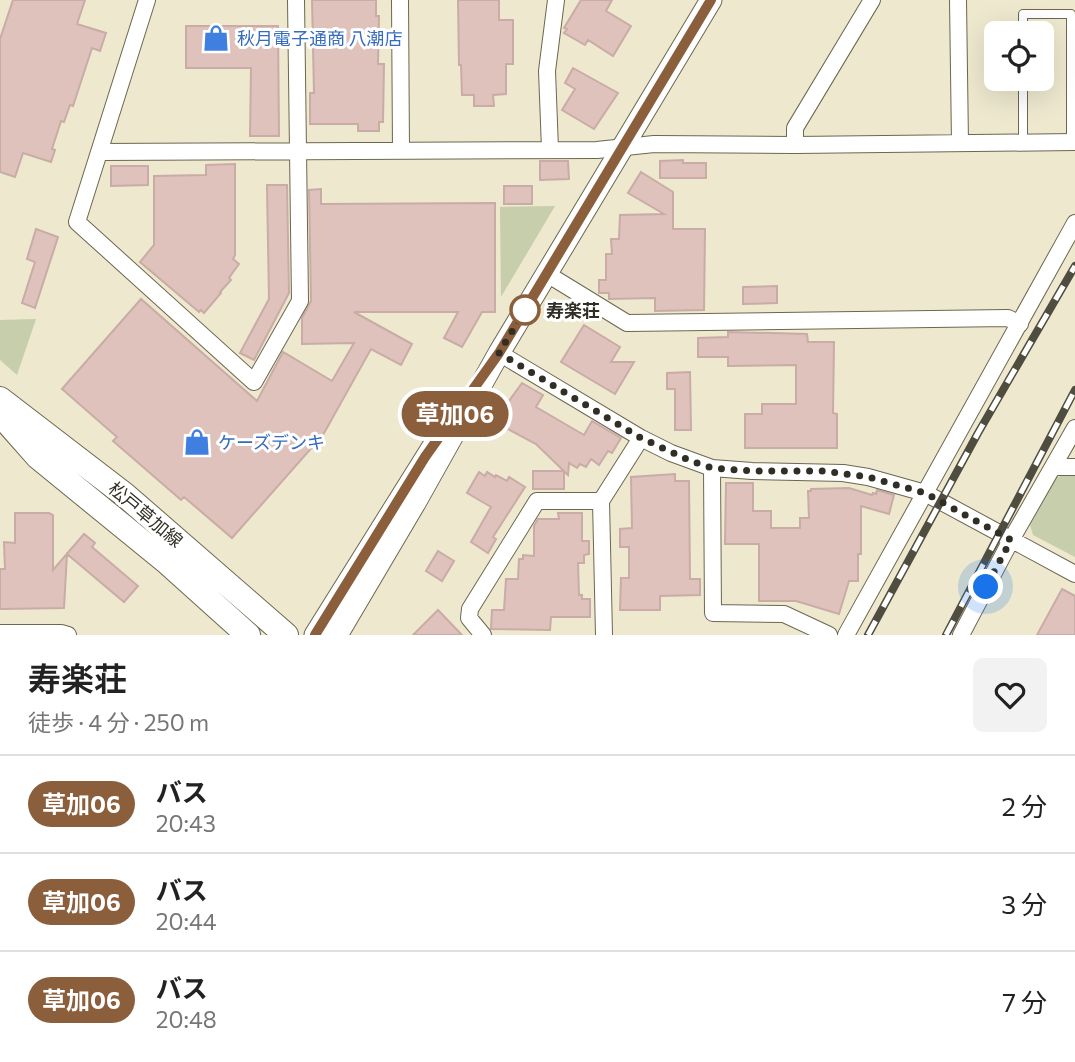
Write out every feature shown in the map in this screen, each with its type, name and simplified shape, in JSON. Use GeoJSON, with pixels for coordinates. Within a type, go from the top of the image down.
{"type":"FeatureCollection","features":[{"type":"Feature","properties":{"kind":"main road","name":"松戸草加線"},"geometry":{"type":"LineString","coordinates":[[0,399],[125,495],[286,635]]}},
{"type":"Feature","properties":{"kind":"main road","name":"松戸草加線"},"geometry":{"type":"LineString","coordinates":[[0,414],[38,457],[168,564],[247,635]]}},
{"type":"Feature","properties":{"kind":"street"},"geometry":{"type":"LineString","coordinates":[[147,0],[77,222],[254,382],[300,300],[296,0]]}},
{"type":"Feature","properties":{"kind":"street"},"geometry":{"type":"LineString","coordinates":[[400,0],[401,150]]}},
{"type":"Feature","properties":{"kind":"street"},"geometry":{"type":"LineString","coordinates":[[550,149],[547,71],[556,0]]}},
{"type":"Feature","properties":{"kind":"street"},"geometry":{"type":"LineString","coordinates":[[337,635],[499,353],[711,0]]}},
{"type":"Feature","properties":{"kind":"street"},"geometry":{"type":"LineString","coordinates":[[795,145],[795,128],[872,0]]}},
{"type":"Feature","properties":{"kind":"street"},"geometry":{"type":"LineString","coordinates":[[958,0],[960,143]]}},
{"type":"Feature","properties":{"kind":"street"},"geometry":{"type":"LineString","coordinates":[[99,152],[621,149],[654,144],[1073,142]]}},
{"type":"Feature","properties":{"kind":"street"},"geometry":{"type":"LineString","coordinates":[[846,635],[1075,223]]}},
{"type":"Feature","properties":{"kind":"street"},"geometry":{"type":"LineString","coordinates":[[547,274],[627,323],[1008,318],[1020,324]]}},
{"type":"Feature","properties":{"kind":"street"},"geometry":{"type":"LineString","coordinates":[[499,353],[641,438],[671,453],[712,468],[843,473],[925,493],[1075,574]]}},
{"type":"Feature","properties":{"kind":"street"},"geometry":{"type":"LineString","coordinates":[[315,635],[425,457],[499,353]]}},
{"type":"Feature","properties":{"kind":"street"},"geometry":{"type":"LineString","coordinates":[[961,635],[1075,428]]}},
{"type":"Feature","properties":{"kind":"street"},"geometry":{"type":"LineString","coordinates":[[604,635],[601,501],[641,438]]}},
{"type":"Feature","properties":{"kind":"street"},"geometry":{"type":"LineString","coordinates":[[1054,467],[1075,467]]}},
{"type":"Feature","properties":{"kind":"street"},"geometry":{"type":"LineString","coordinates":[[712,468],[713,613],[784,614],[829,635]]}},
{"type":"Feature","properties":{"kind":"street"},"geometry":{"type":"LineString","coordinates":[[483,635],[469,618],[470,609],[537,501],[601,501]]}},
{"type":"Feature","properties":{"kind":"street"},"geometry":{"type":"LineString","coordinates":[[0,633],[68,635]]}},
{"type":"Feature","properties":{"kind":"lane"},"geometry":{"type":"LineString","coordinates":[[1023,21],[1023,14],[1071,14],[1073,142]]}},
{"type":"Feature","properties":{"kind":"lane"},"geometry":{"type":"LineString","coordinates":[[1023,91],[1023,142]]}},
{"type":"Feature","properties":{"kind":"green space"},"geometry":{"type":"Polygon","coordinates":[[[555,206],[501,297],[500,207],[555,206]]]}},
{"type":"Feature","properties":{"kind":"green space"},"geometry":{"type":"Polygon","coordinates":[[[36,319],[17,375],[0,360],[0,320],[36,319]]]}},
{"type":"Feature","properties":{"kind":"green space"},"geometry":{"type":"Polygon","coordinates":[[[1075,474],[1075,557],[1033,535],[1030,525],[1056,478],[1075,474]]]}},
{"type":"Feature","properties":{"kind":"building"},"geometry":{"type":"Polygon","coordinates":[[[13,0],[85,0],[77,24],[106,33],[100,51],[92,48],[73,106],[70,105],[64,122],[61,121],[52,149],[55,150],[51,162],[23,153],[15,177],[0,172],[0,39],[13,0]]]}},
{"type":"Feature","properties":{"kind":"building"},"geometry":{"type":"Polygon","coordinates":[[[312,0],[376,0],[376,16],[379,16],[378,64],[384,64],[383,122],[379,122],[379,131],[358,131],[358,124],[310,124],[310,93],[314,93],[312,0]]]}},
{"type":"Feature","properties":{"kind":"building"},"geometry":{"type":"Polygon","coordinates":[[[458,0],[499,0],[499,20],[513,20],[513,64],[506,64],[506,94],[493,95],[494,106],[474,106],[474,95],[462,95],[458,0]]]}},
{"type":"Feature","properties":{"kind":"building"},"geometry":{"type":"Polygon","coordinates":[[[581,0],[612,0],[606,11],[631,26],[613,56],[588,40],[585,45],[564,33],[567,29],[564,28],[581,0]]]}},
{"type":"Feature","properties":{"kind":"building"},"geometry":{"type":"Polygon","coordinates":[[[186,26],[278,26],[279,136],[250,136],[251,68],[186,68],[186,26]]]}},
{"type":"Feature","properties":{"kind":"building"},"geometry":{"type":"Polygon","coordinates":[[[573,68],[618,93],[594,129],[562,110],[575,89],[565,83],[573,68]]]}},
{"type":"Feature","properties":{"kind":"building"},"geometry":{"type":"Polygon","coordinates":[[[683,160],[683,163],[706,163],[706,178],[660,178],[660,161],[683,160]]]}},
{"type":"Feature","properties":{"kind":"building"},"geometry":{"type":"Polygon","coordinates":[[[540,161],[568,161],[569,179],[540,180],[540,161]]]}},
{"type":"Feature","properties":{"kind":"building"},"geometry":{"type":"Polygon","coordinates":[[[235,164],[233,259],[239,264],[221,293],[204,313],[201,310],[199,312],[140,262],[154,245],[154,176],[206,175],[206,165],[235,164]]]}},
{"type":"Feature","properties":{"kind":"building"},"geometry":{"type":"Polygon","coordinates":[[[111,166],[148,166],[148,185],[111,186],[111,166]]]}},
{"type":"Feature","properties":{"kind":"building"},"geometry":{"type":"Polygon","coordinates":[[[641,172],[673,192],[673,229],[705,229],[704,310],[655,311],[655,298],[609,299],[609,293],[599,293],[599,280],[606,280],[606,254],[612,254],[611,239],[619,239],[620,215],[664,214],[628,193],[641,172]]]}},
{"type":"Feature","properties":{"kind":"building"},"geometry":{"type":"Polygon","coordinates":[[[267,185],[287,185],[289,293],[254,360],[240,353],[269,299],[267,185]]]}},
{"type":"Feature","properties":{"kind":"building"},"geometry":{"type":"Polygon","coordinates":[[[504,186],[532,186],[532,204],[504,204],[504,186]]]}},
{"type":"Feature","properties":{"kind":"building"},"geometry":{"type":"Polygon","coordinates":[[[321,189],[321,204],[495,203],[495,312],[482,312],[462,347],[444,338],[458,312],[354,312],[412,344],[401,365],[371,349],[323,435],[232,538],[184,497],[181,500],[113,441],[117,437],[62,389],[141,299],[257,401],[283,352],[332,381],[354,343],[302,344],[302,318],[311,301],[309,190],[321,189]]]}},
{"type":"Feature","properties":{"kind":"building"},"geometry":{"type":"Polygon","coordinates":[[[36,229],[58,237],[35,308],[22,303],[35,262],[27,259],[36,229]]]}},
{"type":"Feature","properties":{"kind":"building"},"geometry":{"type":"Polygon","coordinates":[[[777,286],[777,303],[743,304],[743,287],[777,286]]]}},
{"type":"Feature","properties":{"kind":"building"},"geometry":{"type":"Polygon","coordinates":[[[584,325],[620,347],[611,362],[634,362],[615,394],[561,362],[584,325]]]}},
{"type":"Feature","properties":{"kind":"building"},"geometry":{"type":"Polygon","coordinates":[[[728,332],[807,334],[808,342],[834,342],[833,413],[837,414],[837,448],[745,448],[745,414],[762,414],[762,404],[796,404],[796,365],[728,366],[728,357],[698,357],[698,338],[728,337],[728,332]]]}},
{"type":"Feature","properties":{"kind":"building"},"geometry":{"type":"Polygon","coordinates":[[[690,372],[691,430],[675,430],[675,389],[667,389],[667,373],[690,372]]]}},
{"type":"Feature","properties":{"kind":"building"},"geometry":{"type":"Polygon","coordinates":[[[522,383],[543,395],[536,407],[584,435],[592,421],[621,438],[612,453],[608,451],[599,465],[591,459],[586,467],[580,464],[577,468],[569,463],[568,475],[536,444],[502,426],[495,420],[522,383]]]}},
{"type":"Feature","properties":{"kind":"building"},"geometry":{"type":"Polygon","coordinates":[[[533,471],[564,471],[564,489],[533,489],[533,471]]]}},
{"type":"Feature","properties":{"kind":"building"},"geometry":{"type":"Polygon","coordinates":[[[479,472],[485,476],[487,472],[507,481],[509,477],[525,487],[493,537],[496,539],[488,553],[471,542],[491,507],[467,493],[479,472]]]}},
{"type":"Feature","properties":{"kind":"building"},"geometry":{"type":"Polygon","coordinates":[[[675,474],[675,481],[689,481],[690,579],[700,579],[700,595],[660,596],[660,610],[620,610],[621,578],[629,578],[629,547],[620,547],[620,529],[632,528],[631,477],[675,474]]]}},
{"type":"Feature","properties":{"kind":"building"},"geometry":{"type":"Polygon","coordinates":[[[726,483],[753,483],[753,511],[771,511],[771,528],[800,528],[800,518],[809,518],[808,491],[811,489],[849,488],[872,495],[876,494],[877,490],[894,495],[889,514],[861,506],[858,581],[849,581],[839,614],[796,601],[759,601],[759,544],[725,544],[726,483]]]}},
{"type":"Feature","properties":{"kind":"building"},"geometry":{"type":"Polygon","coordinates":[[[15,513],[53,515],[53,570],[84,534],[95,543],[92,547],[138,586],[124,602],[67,554],[64,608],[0,609],[0,569],[5,569],[4,542],[15,543],[15,513]]]}},
{"type":"Feature","properties":{"kind":"building"},"geometry":{"type":"Polygon","coordinates":[[[558,513],[582,513],[582,541],[589,541],[589,554],[584,555],[584,563],[578,563],[579,595],[582,595],[582,599],[590,599],[590,617],[551,617],[550,630],[491,629],[492,610],[504,610],[506,579],[518,579],[519,559],[523,559],[523,555],[534,556],[534,526],[538,519],[559,519],[558,513]]]}},
{"type":"Feature","properties":{"kind":"building"},"geometry":{"type":"Polygon","coordinates":[[[438,551],[454,561],[442,581],[426,571],[438,551]]]}},
{"type":"Feature","properties":{"kind":"building"},"geometry":{"type":"Polygon","coordinates":[[[1062,589],[1075,596],[1075,635],[1037,635],[1062,589]]]}},
{"type":"Feature","properties":{"kind":"building"},"geometry":{"type":"Polygon","coordinates":[[[438,610],[462,635],[413,635],[438,610]]]}},
{"type":"Feature","properties":{"kind":"railway"},"geometry":{"type":"LineString","coordinates":[[868,635],[978,433],[1075,266]]}},
{"type":"Feature","properties":{"kind":"railway"},"geometry":{"type":"LineString","coordinates":[[946,635],[1075,390]]}},
{"type":"Feature","properties":{"kind":"bus line","name":"草加06"},"geometry":{"type":"LineString","coordinates":[[315,635],[425,457],[499,353],[711,0]]}},
{"type":"Feature","properties":{"kind":"place","name":"秋月電子通商 八潮店"},"geometry":{"type":"Point","coordinates":[216,38]}},
{"type":"Feature","properties":{"kind":"place","name":"寿楽荘"},"geometry":{"type":"Point","coordinates":[525,310]}},
{"type":"Feature","properties":{"kind":"place","name":"ケーズデンキ"},"geometry":{"type":"Point","coordinates":[197,442]}},
{"type":"Feature","properties":{"kind":"route"},"geometry":{"type":"LineString","coordinates":[[525,310],[499,353],[641,438],[671,453],[712,468],[824,471],[868,477],[908,487],[925,493],[1011,540],[986,587]]}}]}
